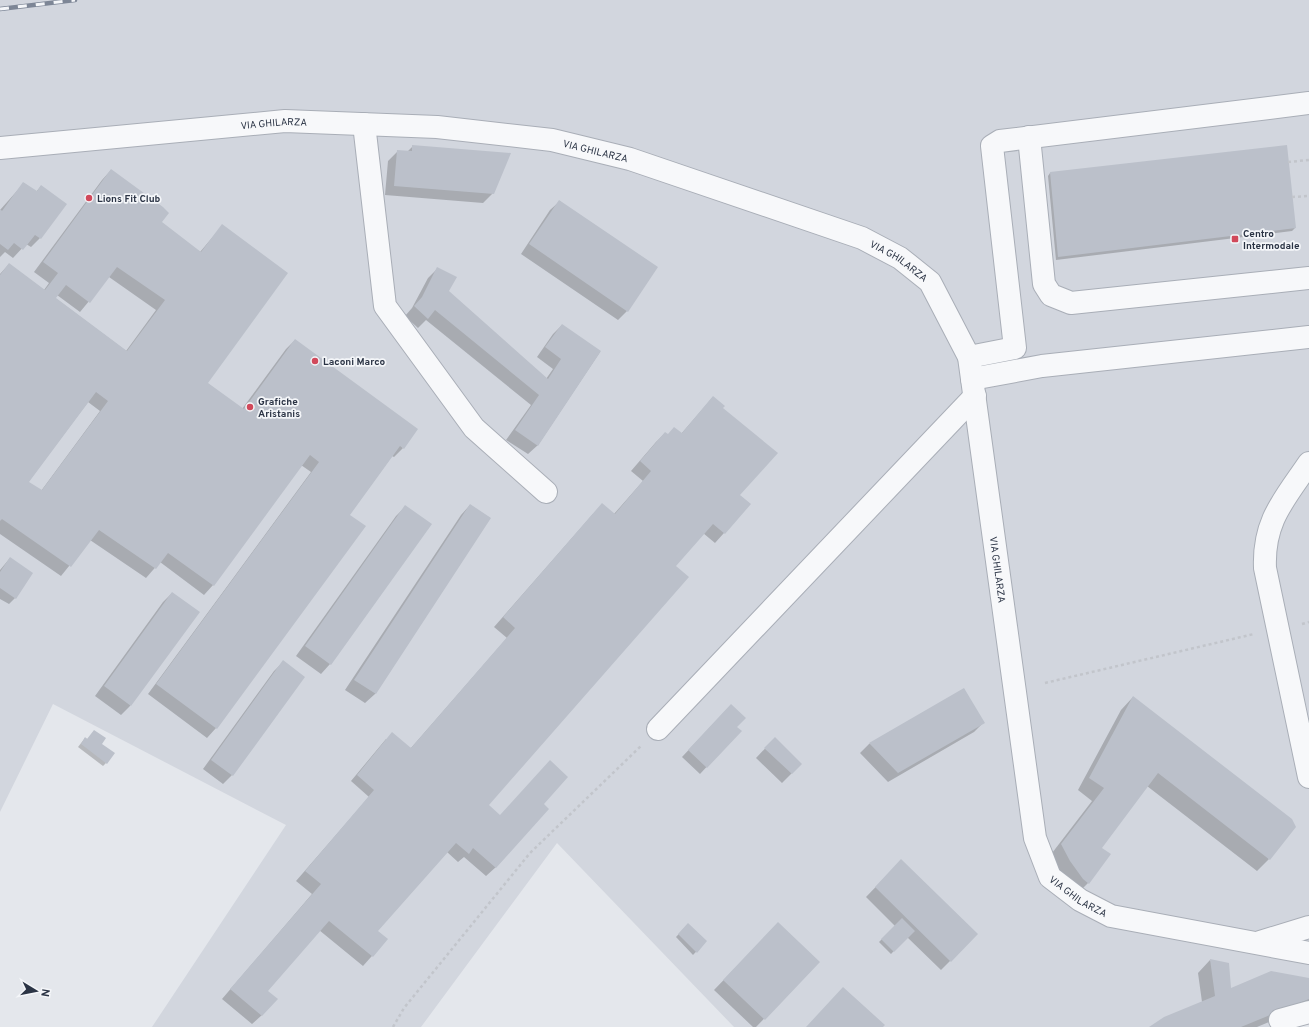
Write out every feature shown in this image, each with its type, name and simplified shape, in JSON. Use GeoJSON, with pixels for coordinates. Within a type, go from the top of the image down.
{"type":"FeatureCollection","features":[{"type":"Feature","properties":{"kind":"street"},"geometry":{"type":"LineString","coordinates":[[969,356],[1015,348],[992,146],[1000,141],[1029,137],[1309,103]]}},
{"type":"Feature","properties":{"kind":"street","name":"VIA GHILARZA"},"geometry":{"type":"LineString","coordinates":[[0,148],[285,121],[438,127],[552,140],[630,159],[862,238],[900,258],[930,282],[969,356],[1035,838],[1050,878],[1080,900],[1111,916],[1309,953]]}},
{"type":"Feature","properties":{"kind":"street"},"geometry":{"type":"LineString","coordinates":[[364,124],[385,306],[474,428],[546,492]]}},
{"type":"Feature","properties":{"kind":"street"},"geometry":{"type":"LineString","coordinates":[[1029,137],[1044,284],[1051,295],[1071,303],[1309,278]]}},
{"type":"Feature","properties":{"kind":"street"},"geometry":{"type":"LineString","coordinates":[[658,729],[974,387],[1042,366],[1309,336]]}},
{"type":"Feature","properties":{"kind":"street"},"geometry":{"type":"LineString","coordinates":[[1309,463],[1274,515],[1264,548],[1265,568],[1309,777]]}},
{"type":"Feature","properties":{"kind":"street"},"geometry":{"type":"LineString","coordinates":[[1256,943],[1309,927]]}},
{"type":"Feature","properties":{"kind":"street"},"geometry":{"type":"LineString","coordinates":[[1280,1020],[1309,1012]]}},
{"type":"Feature","properties":{"kind":"path"},"geometry":{"type":"LineString","coordinates":[[1288,162],[1309,160]]}},
{"type":"Feature","properties":{"kind":"path"},"geometry":{"type":"LineString","coordinates":[[1292,197],[1309,196]]}},
{"type":"Feature","properties":{"kind":"path"},"geometry":{"type":"LineString","coordinates":[[1045,683],[1309,622]]}},
{"type":"Feature","properties":{"kind":"path"},"geometry":{"type":"LineString","coordinates":[[393,1027],[404,1008],[530,853],[658,729]]}},
{"type":"Feature","properties":{"kind":"shaded area"},"geometry":{"type":"Polygon","coordinates":[[[0,0],[1309,0],[1309,1006],[1271,1027],[734,1027],[557,843],[421,1027],[152,1027],[286,825],[53,704],[0,812],[0,0]]]}},
{"type":"Feature","properties":{"kind":"building"},"geometry":{"type":"Polygon","coordinates":[[[412,145],[511,153],[494,194],[394,186],[397,150],[412,151],[412,145]]]}},
{"type":"Feature","properties":{"kind":"building"},"geometry":{"type":"Polygon","coordinates":[[[1287,145],[1296,228],[1058,257],[1050,172],[1287,145]]]}},
{"type":"Feature","properties":{"kind":"building"},"geometry":{"type":"Polygon","coordinates":[[[111,169],[163,207],[169,213],[162,222],[201,252],[222,224],[288,273],[208,383],[244,409],[295,339],[418,429],[404,449],[400,446],[350,515],[366,526],[217,729],[156,684],[319,462],[310,455],[214,586],[168,553],[156,569],[99,530],[71,567],[2,519],[0,521],[0,275],[9,263],[45,290],[58,273],[43,262],[111,169]],[[117,267],[90,303],[66,285],[56,298],[127,351],[165,300],[117,267]],[[96,392],[29,482],[42,490],[108,401],[96,392]]]}},
{"type":"Feature","properties":{"kind":"building"},"geometry":{"type":"Polygon","coordinates":[[[23,182],[37,191],[41,185],[67,204],[41,239],[35,235],[23,250],[14,243],[8,250],[0,244],[0,209],[2,211],[23,182]]]}},
{"type":"Feature","properties":{"kind":"building"},"geometry":{"type":"Polygon","coordinates":[[[559,200],[658,267],[628,312],[529,244],[559,200]]]}},
{"type":"Feature","properties":{"kind":"building"},"geometry":{"type":"Polygon","coordinates":[[[437,267],[457,277],[449,291],[548,379],[561,359],[545,347],[562,324],[601,351],[538,446],[515,430],[539,395],[435,310],[428,319],[414,306],[422,297],[437,267]]]}},
{"type":"Feature","properties":{"kind":"building"},"geometry":{"type":"Polygon","coordinates":[[[713,396],[725,406],[723,408],[778,453],[740,495],[751,504],[725,534],[713,524],[676,566],[689,577],[489,805],[500,815],[550,760],[568,777],[544,804],[549,809],[496,868],[473,848],[469,854],[456,843],[378,931],[388,939],[373,957],[329,921],[268,991],[278,999],[262,1016],[230,989],[321,884],[305,871],[374,790],[357,775],[392,732],[411,748],[515,628],[503,617],[602,503],[615,514],[651,471],[640,461],[665,432],[668,434],[674,427],[682,433],[713,396]]]}},
{"type":"Feature","properties":{"kind":"building"},"geometry":{"type":"Polygon","coordinates":[[[470,504],[491,518],[376,694],[354,680],[470,504]]]}},
{"type":"Feature","properties":{"kind":"building"},"geometry":{"type":"Polygon","coordinates":[[[405,505],[432,524],[331,665],[305,646],[405,505]]]}},
{"type":"Feature","properties":{"kind":"building"},"geometry":{"type":"Polygon","coordinates":[[[10,557],[33,573],[16,599],[0,588],[0,572],[10,557]]]}},
{"type":"Feature","properties":{"kind":"building"},"geometry":{"type":"Polygon","coordinates":[[[172,592],[200,612],[131,706],[104,686],[172,592]]]}},
{"type":"Feature","properties":{"kind":"building"},"geometry":{"type":"Polygon","coordinates":[[[283,660],[305,677],[233,776],[211,760],[283,660]]]}},
{"type":"Feature","properties":{"kind":"building"},"geometry":{"type":"Polygon","coordinates":[[[964,688],[985,723],[898,773],[869,743],[964,688]]]}},
{"type":"Feature","properties":{"kind":"building"},"geometry":{"type":"Polygon","coordinates":[[[1133,696],[1292,819],[1296,827],[1270,860],[1158,773],[1102,848],[1111,854],[1089,884],[1083,879],[1070,861],[1061,844],[1104,788],[1089,778],[1133,696]]]}},
{"type":"Feature","properties":{"kind":"building"},"geometry":{"type":"Polygon","coordinates":[[[731,704],[746,718],[737,727],[742,731],[707,768],[688,750],[731,704]]]}},
{"type":"Feature","properties":{"kind":"building"},"geometry":{"type":"Polygon","coordinates":[[[94,730],[106,738],[102,744],[115,753],[107,764],[81,744],[85,737],[87,739],[94,730]]]}},
{"type":"Feature","properties":{"kind":"building"},"geometry":{"type":"Polygon","coordinates":[[[775,737],[802,764],[792,774],[764,748],[775,737]]]}},
{"type":"Feature","properties":{"kind":"building"},"geometry":{"type":"Polygon","coordinates":[[[901,859],[978,934],[951,962],[875,887],[901,859]]]}},
{"type":"Feature","properties":{"kind":"building"},"geometry":{"type":"Polygon","coordinates":[[[902,918],[915,931],[894,952],[881,939],[902,918]]]}},
{"type":"Feature","properties":{"kind":"building"},"geometry":{"type":"Polygon","coordinates":[[[778,922],[820,962],[765,1020],[723,980],[778,922]]]}},
{"type":"Feature","properties":{"kind":"building"},"geometry":{"type":"Polygon","coordinates":[[[688,923],[707,941],[697,953],[678,934],[688,923]]]}},
{"type":"Feature","properties":{"kind":"building"},"geometry":{"type":"Polygon","coordinates":[[[1210,959],[1229,963],[1231,988],[1271,971],[1309,978],[1309,999],[1241,1027],[1149,1027],[1164,1017],[1215,996],[1210,959]]]}},
{"type":"Feature","properties":{"kind":"building"},"geometry":{"type":"Polygon","coordinates":[[[843,987],[885,1025],[883,1027],[806,1027],[843,987]]]}},
{"type":"Feature","properties":{"kind":"railway"},"geometry":{"type":"LineString","coordinates":[[0,9],[75,0]]}},
{"type":"Feature","properties":{"kind":"place","name":"Lions Fit Club"},"geometry":{"type":"Point","coordinates":[89,198]}},
{"type":"Feature","properties":{"kind":"place","name":"Centro Intermodale"},"geometry":{"type":"Point","coordinates":[1235,239]}},
{"type":"Feature","properties":{"kind":"place","name":"Laconi Marco"},"geometry":{"type":"Point","coordinates":[315,361]}},
{"type":"Feature","properties":{"kind":"place","name":"Grafiche Aristanis"},"geometry":{"type":"Point","coordinates":[250,407]}}]}
